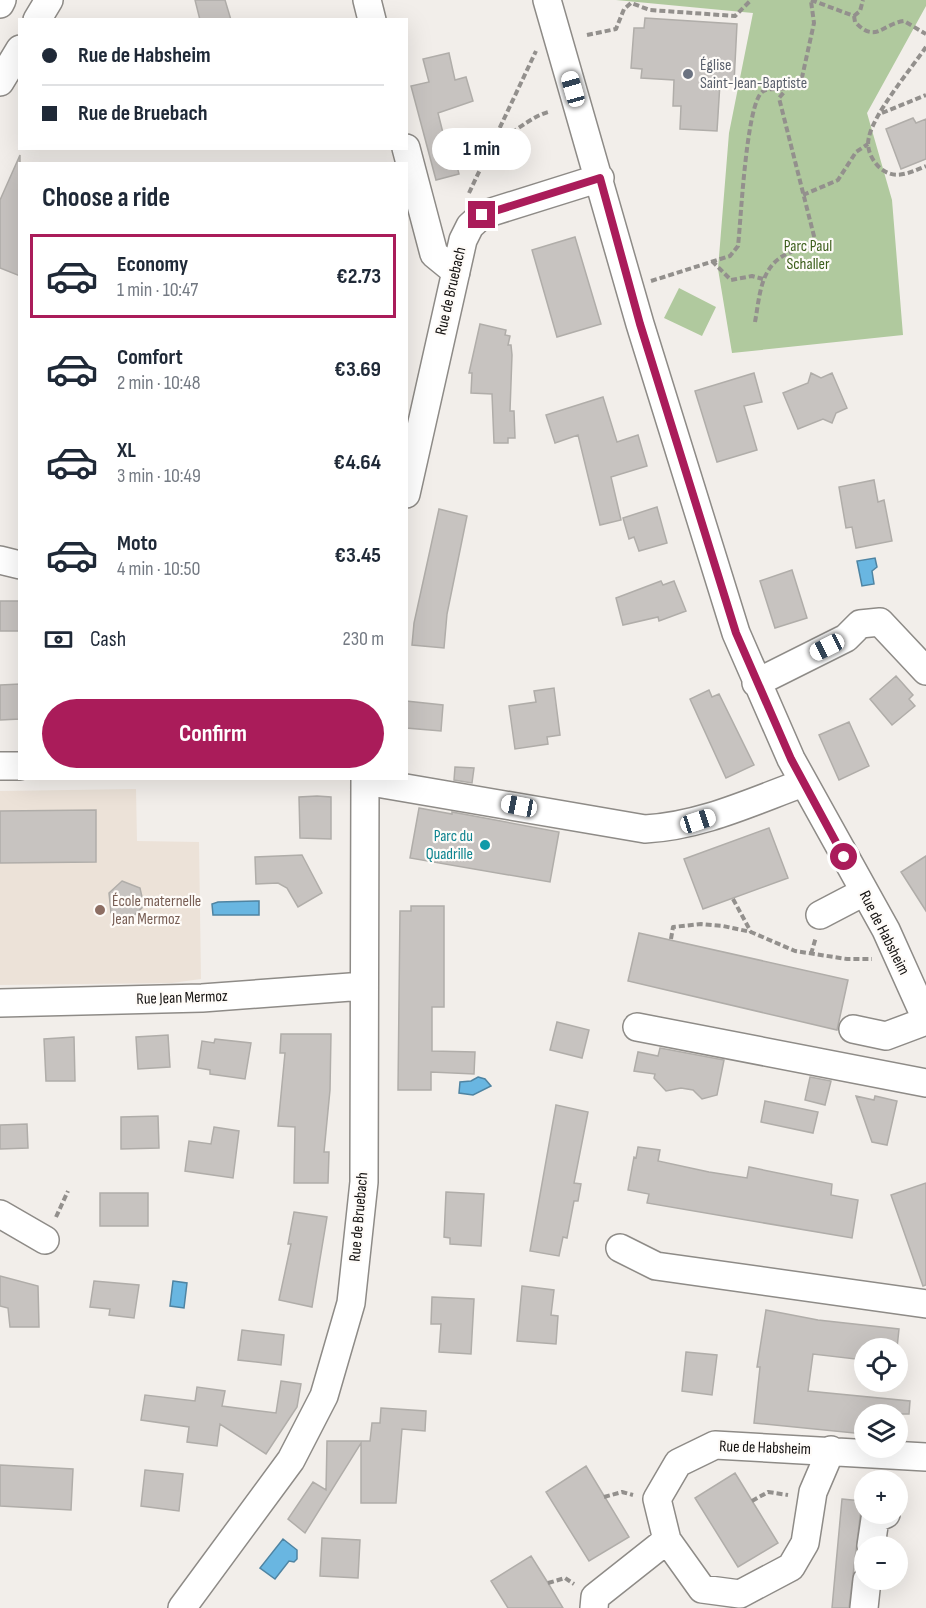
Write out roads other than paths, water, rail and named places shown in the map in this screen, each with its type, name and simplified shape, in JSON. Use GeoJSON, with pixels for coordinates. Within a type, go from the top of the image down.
{"type":"FeatureCollection","features":[{"type":"Feature","properties":{"kind":"street"},"geometry":{"type":"LineString","coordinates":[[0,4],[2,0]]}},
{"type":"Feature","properties":{"kind":"street"},"geometry":{"type":"LineString","coordinates":[[38,18],[49,0]]}},
{"type":"Feature","properties":{"kind":"street"},"geometry":{"type":"LineString","coordinates":[[367,0],[372,18]]}},
{"type":"Feature","properties":{"kind":"street","name":"Rue de Habsheim"},"geometry":{"type":"LineString","coordinates":[[547,0],[600,178],[640,324],[713,563],[756,683],[803,783],[886,930],[916,973],[926,1020]]}},
{"type":"Feature","properties":{"kind":"street"},"geometry":{"type":"LineString","coordinates":[[0,82],[18,52]]}},
{"type":"Feature","properties":{"kind":"street"},"geometry":{"type":"LineString","coordinates":[[407,150],[434,254],[456,272]]}},
{"type":"Feature","properties":{"kind":"street","name":"Rue de Bruebach"},"geometry":{"type":"LineString","coordinates":[[408,485],[463,240],[470,226],[482,215],[600,178]]}},
{"type":"Feature","properties":{"kind":"street"},"geometry":{"type":"LineString","coordinates":[[0,560],[18,564]]}},
{"type":"Feature","properties":{"kind":"street"},"geometry":{"type":"LineString","coordinates":[[756,683],[846,638],[860,624],[880,622],[926,671]]}},
{"type":"Feature","properties":{"kind":"street"},"geometry":{"type":"LineString","coordinates":[[0,766],[18,766]]}},
{"type":"Feature","properties":{"kind":"street"},"geometry":{"type":"LineString","coordinates":[[365,780],[645,830],[672,828],[698,821],[803,783]]}},
{"type":"Feature","properties":{"kind":"street","name":"Rue de Bruebach"},"geometry":{"type":"LineString","coordinates":[[182,1608],[291,1460],[327,1385],[351,1303],[364,1182],[365,780]]}},
{"type":"Feature","properties":{"kind":"street"},"geometry":{"type":"LineString","coordinates":[[820,915],[864,892]]}},
{"type":"Feature","properties":{"kind":"street","name":"Rue Jean Mermoz"},"geometry":{"type":"LineString","coordinates":[[0,1003],[202,998],[364,986]]}},
{"type":"Feature","properties":{"kind":"street"},"geometry":{"type":"LineString","coordinates":[[853,1029],[886,1036],[926,1020]]}},
{"type":"Feature","properties":{"kind":"street"},"geometry":{"type":"LineString","coordinates":[[637,1027],[926,1083]]}},
{"type":"Feature","properties":{"kind":"street"},"geometry":{"type":"LineString","coordinates":[[0,1214],[45,1240]]}},
{"type":"Feature","properties":{"kind":"street"},"geometry":{"type":"LineString","coordinates":[[620,1248],[656,1266],[926,1304]]}},
{"type":"Feature","properties":{"kind":"street","name":"Rue de Habsheim"},"geometry":{"type":"LineString","coordinates":[[831,1450],[812,1500],[805,1543],[791,1567],[740,1594],[695,1598],[667,1540],[657,1499],[678,1463],[715,1445],[831,1450],[926,1458]]}},
{"type":"Feature","properties":{"kind":"street"},"geometry":{"type":"LineString","coordinates":[[594,1608],[596,1597],[667,1540]]}},
{"type":"Feature","properties":{"kind":"street"},"geometry":{"type":"LineString","coordinates":[[864,1608],[866,1590]]}},
{"type":"Feature","properties":{"kind":"water"},"geometry":{"type":"Polygon","coordinates":[[[875,558],[877,567],[872,571],[874,584],[862,586],[857,561],[875,558]]]}},
{"type":"Feature","properties":{"kind":"water"},"geometry":{"type":"Polygon","coordinates":[[[259,901],[259,915],[213,915],[212,904],[218,902],[259,901]]]}},
{"type":"Feature","properties":{"kind":"water"},"geometry":{"type":"Polygon","coordinates":[[[478,1077],[485,1079],[491,1086],[473,1095],[459,1093],[460,1082],[471,1081],[478,1077]]]}},
{"type":"Feature","properties":{"kind":"water"},"geometry":{"type":"Polygon","coordinates":[[[173,1281],[187,1283],[184,1308],[170,1306],[173,1281]]]}},
{"type":"Feature","properties":{"kind":"water"},"geometry":{"type":"Polygon","coordinates":[[[283,1539],[297,1550],[297,1559],[294,1562],[289,1561],[275,1579],[260,1568],[283,1539]]]}},
{"type":"Feature","properties":{"kind":"place","name":"Église Saint-Jean-Baptiste"},"geometry":{"type":"Point","coordinates":[688,74]}},
{"type":"Feature","properties":{"kind":"place","name":"Parc du Quadrille"},"geometry":{"type":"Point","coordinates":[485,845]}},
{"type":"Feature","properties":{"kind":"place","name":"École maternelle Jean Mermoz"},"geometry":{"type":"Point","coordinates":[100,910]}},
{"type":"Feature","properties":{"kind":"park label","name":"Parc Paul Schaller"},"geometry":{"type":"Point","coordinates":[808,255]}}]}
